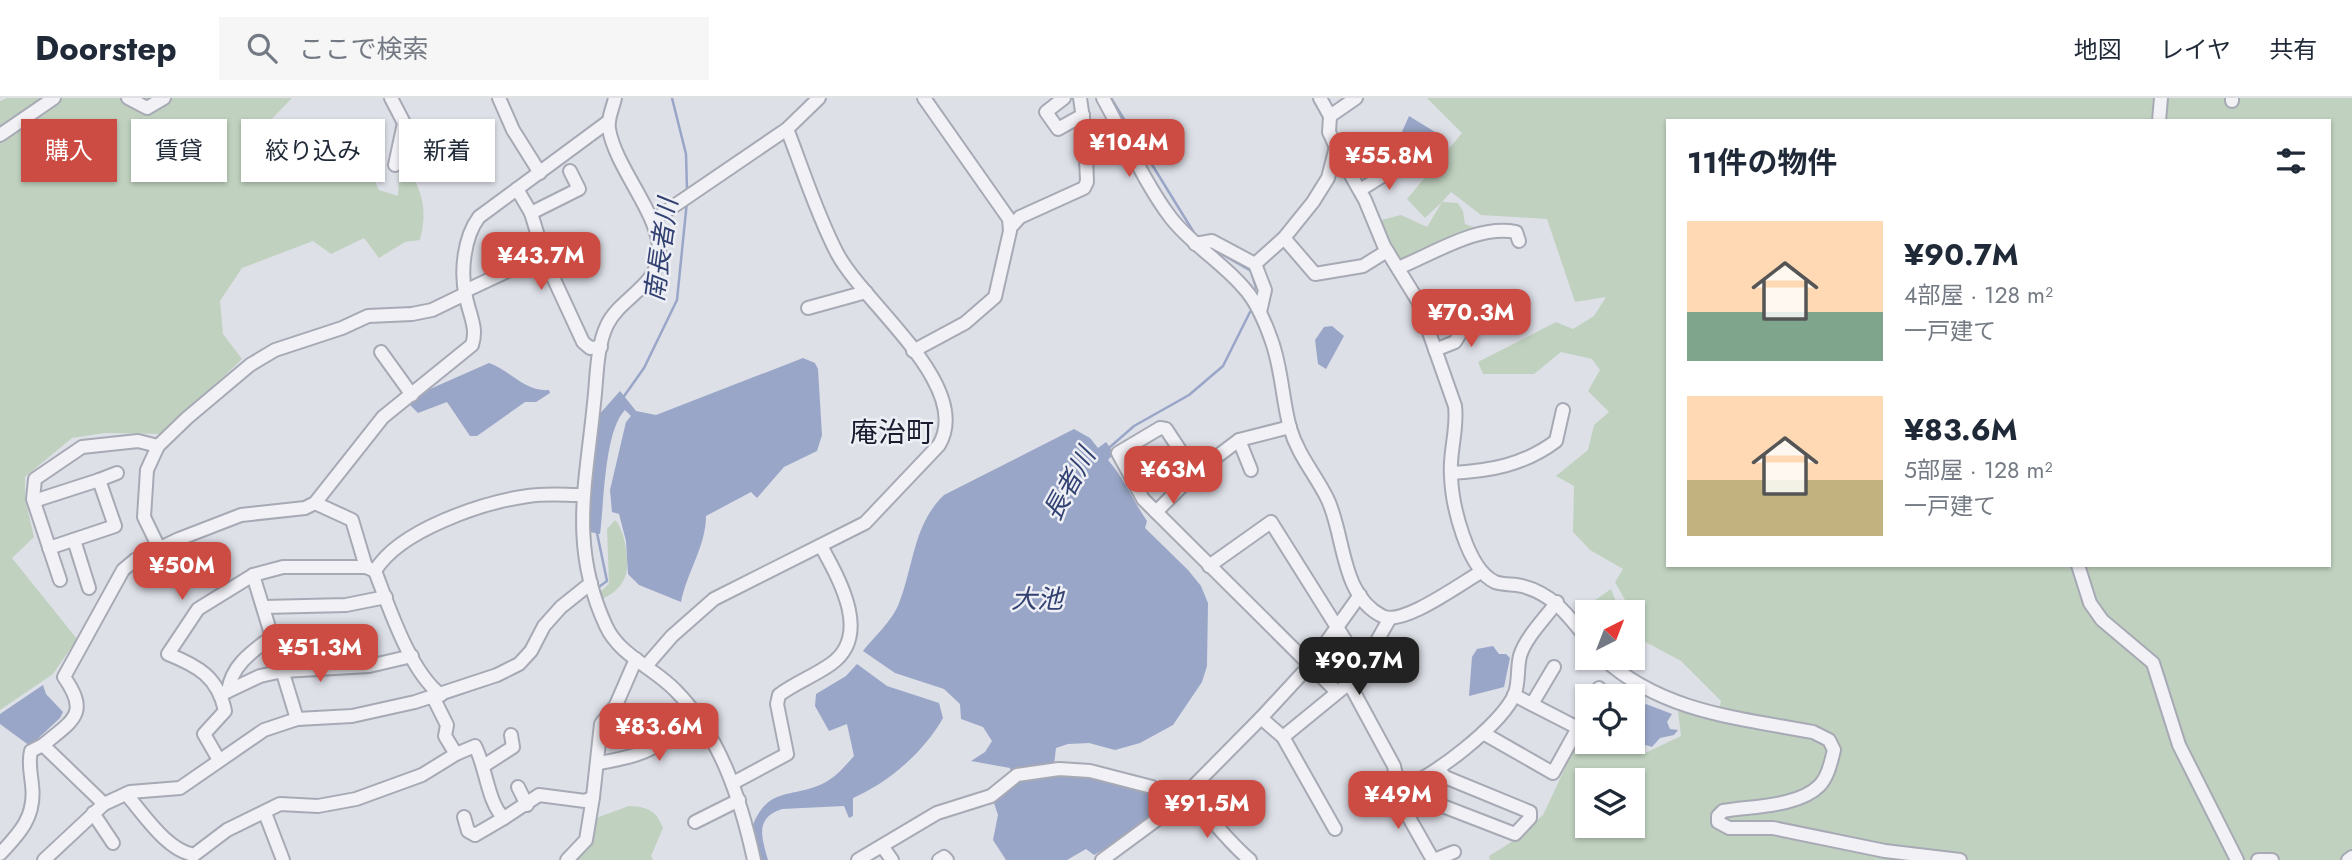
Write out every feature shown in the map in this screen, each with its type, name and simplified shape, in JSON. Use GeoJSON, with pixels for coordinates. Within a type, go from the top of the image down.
{"type":"FeatureCollection","features":[{"type":"Feature","properties":{"kind":"street"},"geometry":{"type":"LineString","coordinates":[[0,135],[54,98]]}},
{"type":"Feature","properties":{"kind":"street"},"geometry":{"type":"LineString","coordinates":[[128,98],[147,108],[164,98]]}},
{"type":"Feature","properties":{"kind":"street"},"geometry":{"type":"LineString","coordinates":[[391,98],[404,123],[395,165]]}},
{"type":"Feature","properties":{"kind":"street"},"geometry":{"type":"LineString","coordinates":[[499,98],[513,130],[540,173]]}},
{"type":"Feature","properties":{"kind":"street"},"geometry":{"type":"LineString","coordinates":[[615,98],[609,121],[610,132],[626,171],[652,220],[659,255],[657,265],[647,282],[614,312],[601,347],[583,495],[582,537],[591,583],[607,629],[641,663],[676,690],[712,742],[739,800],[751,856]]}},
{"type":"Feature","properties":{"kind":"street"},"geometry":{"type":"LineString","coordinates":[[652,220],[787,129],[819,98]]}},
{"type":"Feature","properties":{"kind":"street"},"geometry":{"type":"LineString","coordinates":[[913,351],[965,323],[995,297],[1010,228],[1009,219],[924,98]]}},
{"type":"Feature","properties":{"kind":"street"},"geometry":{"type":"LineString","coordinates":[[1064,98],[1046,112],[1053,125],[1058,129],[1083,115]]}},
{"type":"Feature","properties":{"kind":"street"},"geometry":{"type":"LineString","coordinates":[[1010,228],[1020,217],[1084,188],[1087,182],[1080,98]]}},
{"type":"Feature","properties":{"kind":"street"},"geometry":{"type":"LineString","coordinates":[[1103,98],[1168,214],[1245,288],[1260,312],[1272,341],[1290,427],[1304,461],[1329,501],[1339,545],[1360,595],[1370,608],[1390,618],[1413,612],[1481,572]]}},
{"type":"Feature","properties":{"kind":"street"},"geometry":{"type":"LineString","coordinates":[[1320,98],[1330,116],[1329,132],[1336,147],[1360,190],[1387,251],[1418,302],[1455,407],[1457,424],[1451,473],[1464,539],[1481,572],[1496,582],[1522,586],[1558,602],[1575,624]]}},
{"type":"Feature","properties":{"kind":"street"},"geometry":{"type":"LineString","coordinates":[[1330,116],[1356,98]]}},
{"type":"Feature","properties":{"kind":"street"},"geometry":{"type":"LineString","coordinates":[[2159,119],[2161,98]]}},
{"type":"Feature","properties":{"kind":"street"},"geometry":{"type":"LineString","coordinates":[[0,854],[31,816],[33,789],[28,762],[31,751],[43,745],[73,720],[79,709],[76,694],[64,677],[128,564],[199,530],[241,515],[305,508],[315,503],[383,417],[472,345],[476,334],[465,292],[467,237],[479,217],[609,121]]}},
{"type":"Feature","properties":{"kind":"street"},"geometry":{"type":"LineString","coordinates":[[567,860],[586,840],[599,762],[601,724],[616,705],[641,663],[714,599],[865,523],[939,445],[945,434],[946,409],[941,395],[913,351],[836,253],[787,129]]}},
{"type":"Feature","properties":{"kind":"street"},"geometry":{"type":"LineString","coordinates":[[1255,264],[1284,238],[1313,202],[1328,178],[1336,147]]}},
{"type":"Feature","properties":{"kind":"street"},"geometry":{"type":"LineString","coordinates":[[1360,190],[1400,165]]}},
{"type":"Feature","properties":{"kind":"street"},"geometry":{"type":"LineString","coordinates":[[531,213],[579,188],[570,172]]}},
{"type":"Feature","properties":{"kind":"street"},"geometry":{"type":"LineString","coordinates":[[517,189],[531,213],[544,254],[583,342],[590,348],[601,347]]}},
{"type":"Feature","properties":{"kind":"street"},"geometry":{"type":"LineString","coordinates":[[1398,268],[1474,236],[1506,230],[1516,232],[1519,241]]}},
{"type":"Feature","properties":{"kind":"street"},"geometry":{"type":"LineString","coordinates":[[1284,238],[1315,274],[1363,266],[1387,251]]}},
{"type":"Feature","properties":{"kind":"street"},"geometry":{"type":"LineString","coordinates":[[1198,242],[1255,264],[1265,290],[1260,312]]}},
{"type":"Feature","properties":{"kind":"street"},"geometry":{"type":"LineString","coordinates":[[160,550],[151,538],[144,506],[147,470],[158,446],[250,365],[275,351],[368,316],[412,314],[432,310],[544,254]]}},
{"type":"Feature","properties":{"kind":"street"},"geometry":{"type":"LineString","coordinates":[[808,308],[866,292]]}},
{"type":"Feature","properties":{"kind":"street"},"geometry":{"type":"LineString","coordinates":[[1435,350],[1455,342],[1461,332],[1458,320]]}},
{"type":"Feature","properties":{"kind":"street"},"geometry":{"type":"LineString","coordinates":[[381,352],[412,395]]}},
{"type":"Feature","properties":{"kind":"street"},"geometry":{"type":"LineString","coordinates":[[1451,473],[1486,471],[1540,454],[1556,441],[1563,410]]}},
{"type":"Feature","properties":{"kind":"street"},"geometry":{"type":"LineString","coordinates":[[1156,512],[1195,473],[1239,440],[1290,427]]}},
{"type":"Feature","properties":{"kind":"street"},"geometry":{"type":"LineString","coordinates":[[1195,473],[1166,429],[1160,428],[1118,453],[1143,499],[1337,692]]}},
{"type":"Feature","properties":{"kind":"street"},"geometry":{"type":"LineString","coordinates":[[1239,440],[1251,470]]}},
{"type":"Feature","properties":{"kind":"street"},"geometry":{"type":"LineString","coordinates":[[60,580],[34,501],[35,479],[82,447],[138,441],[158,446]]}},
{"type":"Feature","properties":{"kind":"street"},"geometry":{"type":"LineString","coordinates":[[34,501],[117,473]]}},
{"type":"Feature","properties":{"kind":"street"},"geometry":{"type":"LineString","coordinates":[[49,548],[115,526],[99,480]]}},
{"type":"Feature","properties":{"kind":"street"},"geometry":{"type":"LineString","coordinates":[[225,692],[208,674],[168,654],[198,609],[253,575],[283,567],[371,569],[407,540],[491,502],[531,495],[583,495]]}},
{"type":"Feature","properties":{"kind":"street"},"geometry":{"type":"LineString","coordinates":[[315,503],[352,520],[371,569],[412,656],[437,696],[447,725],[445,736],[456,754]]}},
{"type":"Feature","properties":{"kind":"street"},"geometry":{"type":"LineString","coordinates":[[1209,566],[1271,522],[1357,659],[1364,664]]}},
{"type":"Feature","properties":{"kind":"street"},"geometry":{"type":"LineString","coordinates":[[74,540],[89,588]]}},
{"type":"Feature","properties":{"kind":"street"},"geometry":{"type":"LineString","coordinates":[[733,783],[787,754],[776,704],[779,695],[834,662],[847,644],[847,596],[821,546]]}},
{"type":"Feature","properties":{"kind":"street"},"geometry":{"type":"LineString","coordinates":[[2079,567],[2090,603],[2102,620],[2146,656],[2157,671],[2179,745],[2237,860]]}},
{"type":"Feature","properties":{"kind":"street"},"geometry":{"type":"LineString","coordinates":[[253,575],[297,719]]}},
{"type":"Feature","properties":{"kind":"street"},"geometry":{"type":"LineString","coordinates":[[44,860],[104,804],[126,794],[180,788],[264,730],[297,719],[352,716],[437,696],[497,675],[519,664],[531,651],[544,626],[561,607],[591,583]]}},
{"type":"Feature","properties":{"kind":"street"},"geometry":{"type":"LineString","coordinates":[[1102,860],[1176,805],[1261,718],[1310,665],[1360,595]]}},
{"type":"Feature","properties":{"kind":"street"},"geometry":{"type":"LineString","coordinates":[[264,607],[346,605],[386,597]]}},
{"type":"Feature","properties":{"kind":"street"},"geometry":{"type":"LineString","coordinates":[[1399,789],[1438,769],[1483,733],[1514,695],[1521,653],[1558,602]]}},
{"type":"Feature","properties":{"kind":"street"},"geometry":{"type":"LineString","coordinates":[[1283,737],[1349,683],[1364,664],[1390,618]]}},
{"type":"Feature","properties":{"kind":"street"},"geometry":{"type":"LineString","coordinates":[[219,760],[204,734],[225,711],[225,692],[230,677],[243,659],[273,636]]}},
{"type":"Feature","properties":{"kind":"street"},"geometry":{"type":"LineString","coordinates":[[225,692],[260,676],[283,671],[369,666],[412,656]]}},
{"type":"Feature","properties":{"kind":"street"},"geometry":{"type":"LineString","coordinates":[[1532,704],[1555,667]]}},
{"type":"Feature","properties":{"kind":"street"},"geometry":{"type":"LineString","coordinates":[[1617,670],[1626,678],[1683,707],[1813,732],[1829,740],[1835,750],[1830,766],[1819,785],[1803,796],[1781,802],[1723,811],[1718,816],[1718,822],[1729,828],[1773,828],[1885,851],[1960,860]]}},
{"type":"Feature","properties":{"kind":"street"},"geometry":{"type":"LineString","coordinates":[[1349,683],[1394,766],[1403,807],[1434,860],[1454,852]]}},
{"type":"Feature","properties":{"kind":"street"},"geometry":{"type":"LineString","coordinates":[[1514,695],[1575,726]]}},
{"type":"Feature","properties":{"kind":"street"},"geometry":{"type":"LineString","coordinates":[[1261,718],[1283,737],[1304,769],[1307,784],[1335,829]]}},
{"type":"Feature","properties":{"kind":"street"},"geometry":{"type":"LineString","coordinates":[[599,762],[619,760],[660,745],[667,738],[660,724]]}},
{"type":"Feature","properties":{"kind":"street"},"geometry":{"type":"LineString","coordinates":[[1483,733],[1553,773],[1575,733]]}},
{"type":"Feature","properties":{"kind":"street"},"geometry":{"type":"LineString","coordinates":[[485,765],[513,747],[510,735]]}},
{"type":"Feature","properties":{"kind":"street"},"geometry":{"type":"LineString","coordinates":[[43,745],[104,804]]}},
{"type":"Feature","properties":{"kind":"street"},"geometry":{"type":"LineString","coordinates":[[126,794],[170,843],[184,853],[194,855],[227,830],[280,804],[318,806],[379,793],[422,775],[456,754],[475,746],[485,765],[495,810],[504,818]]}},
{"type":"Feature","properties":{"kind":"street"},"geometry":{"type":"LineString","coordinates":[[858,860],[937,813],[991,796],[1017,775],[1059,769],[1126,778],[1152,787],[1176,805]]}},
{"type":"Feature","properties":{"kind":"street"},"geometry":{"type":"LineString","coordinates":[[1438,769],[1445,777],[1531,812],[1530,818],[1515,834],[1440,805]]}},
{"type":"Feature","properties":{"kind":"street"},"geometry":{"type":"LineString","coordinates":[[518,787],[527,805]]}},
{"type":"Feature","properties":{"kind":"street"},"geometry":{"type":"LineString","coordinates":[[1187,793],[1209,815],[1230,844],[1250,860]]}},
{"type":"Feature","properties":{"kind":"street"},"geometry":{"type":"LineString","coordinates":[[464,817],[468,831],[475,835],[527,805],[539,795],[584,801],[593,797]]}},
{"type":"Feature","properties":{"kind":"street"},"geometry":{"type":"LineString","coordinates":[[695,822],[739,800]]}},
{"type":"Feature","properties":{"kind":"street"},"geometry":{"type":"LineString","coordinates":[[93,813],[113,843]]}},
{"type":"Feature","properties":{"kind":"street"},"geometry":{"type":"LineString","coordinates":[[265,813],[283,860]]}},
{"type":"Feature","properties":{"kind":"street"},"geometry":{"type":"LineString","coordinates":[[882,846],[892,860]]}},
{"type":"Feature","properties":{"kind":"street"},"geometry":{"type":"LineString","coordinates":[[939,860],[944,857],[947,860]]}},
{"type":"Feature","properties":{"kind":"street"},"geometry":{"type":"LineString","coordinates":[[2258,860],[2272,860]]}},
{"type":"Feature","properties":{"kind":"green space"},"geometry":{"type":"Polygon","coordinates":[[[7,98],[292,98],[272,119],[241,119],[241,182],[375,182],[379,190],[398,196],[399,171],[399,182],[415,182],[418,187],[423,203],[423,220],[420,240],[405,242],[379,258],[364,238],[331,254],[313,241],[242,268],[220,301],[223,334],[242,359],[164,434],[105,433],[72,438],[25,477],[25,498],[34,537],[12,558],[77,639],[53,674],[0,710],[0,101],[7,98]]]}},
{"type":"Feature","properties":{"kind":"green space"},"geometry":{"type":"Polygon","coordinates":[[[1427,98],[2352,98],[2352,860],[1490,860],[1489,856],[1513,841],[1543,815],[1575,747],[1575,754],[1645,754],[1681,736],[1678,711],[1717,719],[1721,701],[1681,661],[1645,642],[1645,600],[1625,600],[1615,582],[1623,569],[1590,550],[1573,532],[1574,486],[1556,476],[1588,450],[1594,425],[1609,412],[1588,391],[1600,370],[1592,359],[1561,352],[1534,374],[1483,374],[1478,362],[1556,322],[1573,329],[1594,316],[1606,297],[1575,302],[1547,219],[1481,215],[1451,192],[1425,218],[1407,199],[1462,133],[1427,98]]]}},
{"type":"Feature","properties":{"kind":"green space"},"geometry":{"type":"Polygon","coordinates":[[[1442,202],[1458,203],[1463,211],[1465,224],[1476,228],[1402,263],[1389,247],[1381,220],[1401,215],[1427,227],[1442,202]]]}},
{"type":"Feature","properties":{"kind":"green space"},"geometry":{"type":"Polygon","coordinates":[[[615,520],[625,545],[626,574],[616,590],[600,600],[599,593],[609,584],[607,529],[615,520]]]}},
{"type":"Feature","properties":{"kind":"green space"},"geometry":{"type":"Polygon","coordinates":[[[1611,589],[1615,600],[1595,600],[1611,589]]]}},
{"type":"Feature","properties":{"kind":"green space"},"geometry":{"type":"Polygon","coordinates":[[[629,806],[650,811],[663,828],[651,856],[653,860],[575,860],[593,839],[596,818],[629,806]]]}},
{"type":"Feature","properties":{"kind":"water"},"geometry":{"type":"Polygon","coordinates":[[[1409,116],[1435,132],[1441,147],[1416,159],[1407,158],[1398,141],[1409,116]]]}},
{"type":"Feature","properties":{"kind":"water"},"geometry":{"type":"Polygon","coordinates":[[[1332,326],[1344,336],[1326,369],[1318,364],[1315,340],[1324,327],[1332,326]]]}},
{"type":"Feature","properties":{"kind":"water"},"geometry":{"type":"Polygon","coordinates":[[[803,358],[815,363],[818,369],[822,435],[817,451],[784,467],[757,498],[751,492],[706,516],[703,538],[681,602],[639,585],[628,574],[626,541],[619,514],[612,512],[610,490],[626,422],[631,416],[625,410],[618,420],[609,451],[600,534],[590,532],[588,510],[597,417],[620,391],[636,411],[656,415],[803,358]]]}},
{"type":"Feature","properties":{"kind":"water"},"geometry":{"type":"Polygon","coordinates":[[[489,363],[532,388],[549,390],[550,393],[536,402],[525,402],[477,436],[470,436],[447,402],[418,413],[410,405],[430,389],[489,363]]]}},
{"type":"Feature","properties":{"kind":"water","name":"大池"},"geometry":{"type":"Polygon","coordinates":[[[1074,429],[1090,438],[1098,448],[1106,442],[1114,453],[1108,460],[1147,521],[1145,528],[1201,586],[1208,603],[1207,666],[1202,682],[1173,725],[1140,743],[1115,750],[1089,743],[1068,744],[1056,748],[1054,765],[1011,773],[1010,768],[971,761],[985,752],[992,741],[983,727],[961,719],[960,704],[944,689],[895,673],[863,651],[896,609],[920,532],[944,495],[1074,429]]]}},
{"type":"Feature","properties":{"kind":"water"},"geometry":{"type":"Polygon","coordinates":[[[1493,646],[1499,654],[1506,654],[1510,658],[1504,687],[1469,696],[1472,657],[1477,649],[1493,646]]]}},
{"type":"Feature","properties":{"kind":"water"},"geometry":{"type":"Polygon","coordinates":[[[857,664],[887,686],[939,703],[943,718],[926,743],[904,765],[879,784],[853,798],[853,816],[849,818],[844,806],[782,809],[773,813],[767,818],[762,830],[768,860],[762,860],[752,827],[765,805],[782,795],[824,783],[854,756],[847,724],[829,731],[815,706],[816,694],[846,676],[857,664]]]}},
{"type":"Feature","properties":{"kind":"water"},"geometry":{"type":"Polygon","coordinates":[[[43,685],[46,694],[63,712],[30,746],[0,724],[0,714],[43,685]]]}},
{"type":"Feature","properties":{"kind":"water"},"geometry":{"type":"Polygon","coordinates":[[[1645,705],[1672,714],[1667,722],[1670,729],[1678,730],[1674,735],[1660,738],[1652,747],[1645,746],[1645,705]]]}},
{"type":"Feature","properties":{"kind":"water"},"geometry":{"type":"Polygon","coordinates":[[[1047,774],[1078,775],[1124,782],[1166,801],[1143,825],[1094,855],[1086,849],[1067,860],[1006,860],[993,840],[998,815],[993,800],[1019,779],[1047,774]]]}},
{"type":"Feature","properties":{"kind":"waterway","name":"南長者川"},"geometry":{"type":"LineString","coordinates":[[672,98],[686,154],[687,191]]}},
{"type":"Feature","properties":{"kind":"waterway","name":"長者川"},"geometry":{"type":"LineString","coordinates":[[1111,98],[1196,236]]}},
{"type":"Feature","properties":{"kind":"waterway","name":"南長者川"},"geometry":{"type":"LineString","coordinates":[[622,399],[644,368],[677,300],[687,201]]}},
{"type":"Feature","properties":{"kind":"waterway","name":"長者川"},"geometry":{"type":"LineString","coordinates":[[1215,250],[1251,271],[1256,288]]}},
{"type":"Feature","properties":{"kind":"waterway","name":"長者川"},"geometry":{"type":"LineString","coordinates":[[1110,447],[1134,426],[1189,395],[1223,366],[1250,312]]}},
{"type":"Feature","properties":{"kind":"waterway"},"geometry":{"type":"LineString","coordinates":[[596,589],[607,581],[597,533]]}},
{"type":"Feature","properties":{"kind":"waterway"},"geometry":{"type":"LineString","coordinates":[[443,700],[489,684]]}},
{"type":"Feature","properties":{"kind":"waterway"},"geometry":{"type":"LineString","coordinates":[[291,727],[309,724]]}},
{"type":"Feature","properties":{"kind":"district","name":"庵治町"},"geometry":{"type":"Point","coordinates":[892,432]}}]}
